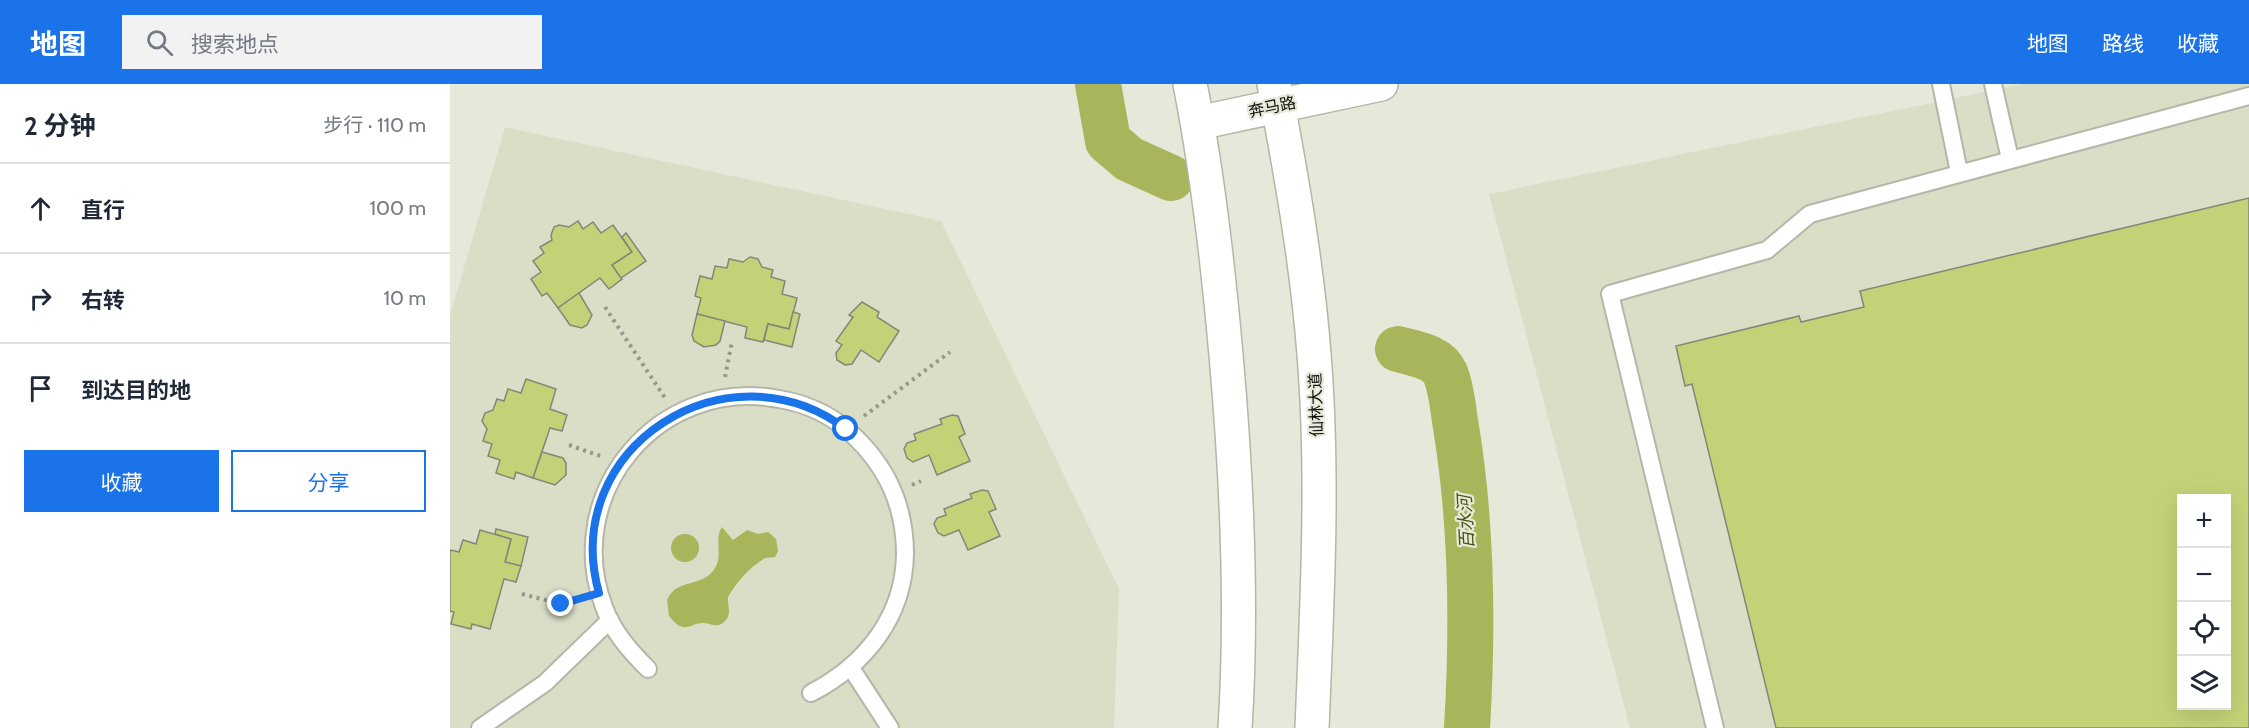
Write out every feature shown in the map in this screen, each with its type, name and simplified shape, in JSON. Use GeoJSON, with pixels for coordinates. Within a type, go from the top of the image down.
{"type":"FeatureCollection","features":[{"type":"Feature","properties":{"kind":"main road"},"geometry":{"type":"LineString","coordinates":[[1190,84],[1198,123],[1218,262],[1235,450],[1241,621],[1235,728]]}},
{"type":"Feature","properties":{"kind":"main road","name":"奔马路"},"geometry":{"type":"LineString","coordinates":[[1198,123],[1276,95],[1381,84]]}},
{"type":"Feature","properties":{"kind":"main road","name":"仙林大道"},"geometry":{"type":"LineString","coordinates":[[1276,95],[1300,236],[1314,355],[1318,466],[1318,570],[1312,728]]}},
{"type":"Feature","properties":{"kind":"lane"},"geometry":{"type":"LineString","coordinates":[[1941,84],[1959,172]]}},
{"type":"Feature","properties":{"kind":"lane"},"geometry":{"type":"LineString","coordinates":[[1993,84],[2010,159]]}},
{"type":"Feature","properties":{"kind":"lane"},"geometry":{"type":"LineString","coordinates":[[1715,728],[1610,294],[1767,250],[1810,214],[1959,172],[2249,96]]}},
{"type":"Feature","properties":{"kind":"lane"},"geometry":{"type":"LineString","coordinates":[[648,669],[630,651],[610,620],[599,593],[593,559],[594,534],[608,485],[620,463],[636,444],[675,414],[720,398],[756,396],[791,401],[814,409],[846,429],[870,452],[884,471],[902,516],[905,540],[901,588],[893,611],[868,651],[851,668],[811,693]]}},
{"type":"Feature","properties":{"kind":"lane"},"geometry":{"type":"LineString","coordinates":[[480,728],[545,683],[610,620]]}},
{"type":"Feature","properties":{"kind":"lane"},"geometry":{"type":"LineString","coordinates":[[851,668],[890,728]]}},
{"type":"Feature","properties":{"kind":"path"},"geometry":{"type":"LineString","coordinates":[[605,307],[675,414]]}},
{"type":"Feature","properties":{"kind":"path"},"geometry":{"type":"LineString","coordinates":[[720,398],[732,341]]}},
{"type":"Feature","properties":{"kind":"path"},"geometry":{"type":"LineString","coordinates":[[846,429],[950,352]]}},
{"type":"Feature","properties":{"kind":"path"},"geometry":{"type":"LineString","coordinates":[[569,445],[620,463]]}},
{"type":"Feature","properties":{"kind":"path"},"geometry":{"type":"LineString","coordinates":[[522,594],[561,604],[599,593]]}},
{"type":"Feature","properties":{"kind":"shaded area"},"geometry":{"type":"Polygon","coordinates":[[[2023,84],[2249,84],[2249,728],[1630,728],[1489,194],[2023,84]]]}},
{"type":"Feature","properties":{"kind":"shaded area"},"geometry":{"type":"Polygon","coordinates":[[[505,127],[941,221],[1119,589],[1114,728],[450,728],[450,316],[505,127]]]}},
{"type":"Feature","properties":{"kind":"shaded area"},"geometry":{"type":"Polygon","coordinates":[[[722,527],[733,540],[747,530],[758,534],[768,532],[776,539],[778,551],[775,557],[765,558],[754,566],[736,585],[728,597],[729,614],[723,623],[680,626],[669,616],[667,600],[676,589],[701,580],[713,571],[718,560],[718,537],[722,527]]]}},
{"type":"Feature","properties":{"kind":"shaded area"},"geometry":{"type":"Polygon","coordinates":[[[685,534],[695,538],[699,548],[695,558],[685,562],[675,558],[671,548],[675,538],[685,534]]]}},
{"type":"Feature","properties":{"kind":"building"},"geometry":{"type":"Polygon","coordinates":[[[2249,198],[2249,728],[1776,728],[1692,384],[1685,386],[1676,346],[1799,316],[1801,322],[1864,307],[1860,291],[2249,198]]]}},
{"type":"Feature","properties":{"kind":"building"},"geometry":{"type":"Polygon","coordinates":[[[578,221],[583,229],[593,222],[601,233],[613,225],[632,252],[612,265],[622,279],[609,289],[600,278],[558,308],[547,293],[542,296],[531,279],[541,272],[533,261],[544,253],[540,247],[552,240],[554,227],[559,225],[569,227],[578,221]]]}},
{"type":"Feature","properties":{"kind":"building"},"geometry":{"type":"Polygon","coordinates":[[[626,233],[646,261],[621,278],[612,265],[632,252],[622,237],[626,233]]]}},
{"type":"Feature","properties":{"kind":"building"},"geometry":{"type":"Polygon","coordinates":[[[750,257],[758,259],[762,267],[773,270],[771,277],[785,281],[782,294],[797,298],[789,329],[768,324],[763,342],[745,338],[747,327],[697,314],[701,298],[695,296],[700,276],[712,279],[715,266],[727,268],[729,259],[743,262],[750,257]]]}},
{"type":"Feature","properties":{"kind":"building"},"geometry":{"type":"Polygon","coordinates":[[[579,293],[592,315],[587,325],[582,328],[570,325],[558,308],[579,293]]]}},
{"type":"Feature","properties":{"kind":"building"},"geometry":{"type":"Polygon","coordinates":[[[862,302],[879,312],[877,317],[899,331],[879,362],[861,350],[852,364],[845,365],[837,360],[836,353],[842,345],[836,341],[853,317],[849,315],[862,302]]]}},
{"type":"Feature","properties":{"kind":"building"},"geometry":{"type":"Polygon","coordinates":[[[793,312],[800,314],[792,347],[764,340],[768,324],[789,329],[793,312]]]}},
{"type":"Feature","properties":{"kind":"building"},"geometry":{"type":"Polygon","coordinates":[[[697,314],[725,321],[720,341],[716,345],[704,347],[694,341],[692,335],[697,314]]]}},
{"type":"Feature","properties":{"kind":"building"},"geometry":{"type":"Polygon","coordinates":[[[526,379],[556,389],[550,409],[567,415],[562,431],[550,428],[533,478],[516,472],[514,479],[496,473],[500,460],[488,456],[492,444],[483,441],[487,429],[482,421],[485,413],[493,410],[497,399],[504,401],[508,389],[521,393],[526,379]]]}},
{"type":"Feature","properties":{"kind":"building"},"geometry":{"type":"Polygon","coordinates":[[[952,415],[958,416],[965,434],[959,437],[970,461],[937,475],[929,455],[913,462],[907,458],[904,449],[907,443],[916,440],[914,434],[942,424],[940,419],[952,415]]]}},
{"type":"Feature","properties":{"kind":"building"},"geometry":{"type":"Polygon","coordinates":[[[542,452],[563,458],[566,463],[566,475],[555,485],[533,478],[542,452]]]}},
{"type":"Feature","properties":{"kind":"building"},"geometry":{"type":"Polygon","coordinates":[[[982,490],[988,491],[996,509],[989,512],[1000,536],[968,550],[959,530],[944,536],[938,533],[934,524],[937,518],[946,515],[944,509],[972,498],[970,494],[982,490]]]}},
{"type":"Feature","properties":{"kind":"building"},"geometry":{"type":"Polygon","coordinates":[[[496,529],[528,537],[521,566],[505,562],[511,539],[495,534],[496,529]]]}},
{"type":"Feature","properties":{"kind":"building"},"geometry":{"type":"Polygon","coordinates":[[[480,530],[511,539],[505,562],[521,566],[516,582],[504,579],[490,629],[472,624],[471,629],[451,624],[454,612],[450,611],[450,552],[451,550],[459,552],[463,540],[476,544],[480,530]]]}},
{"type":"Feature","properties":{"kind":"waterway","name":"百水河"},"geometry":{"type":"LineString","coordinates":[[1098,84],[1108,141],[1129,159],[1171,178]]}},
{"type":"Feature","properties":{"kind":"waterway","name":"百水河"},"geometry":{"type":"LineString","coordinates":[[1398,349],[1425,356],[1437,363],[1445,373],[1451,393],[1465,501],[1470,577],[1467,728]]}},
{"type":"Feature","properties":{"kind":"route"},"geometry":{"type":"LineString","coordinates":[[561,604],[599,593],[593,559],[594,534],[599,509],[608,485],[620,463],[636,444],[655,427],[675,414],[697,404],[720,398],[767,397],[791,401],[814,409],[846,429]]}}]}
